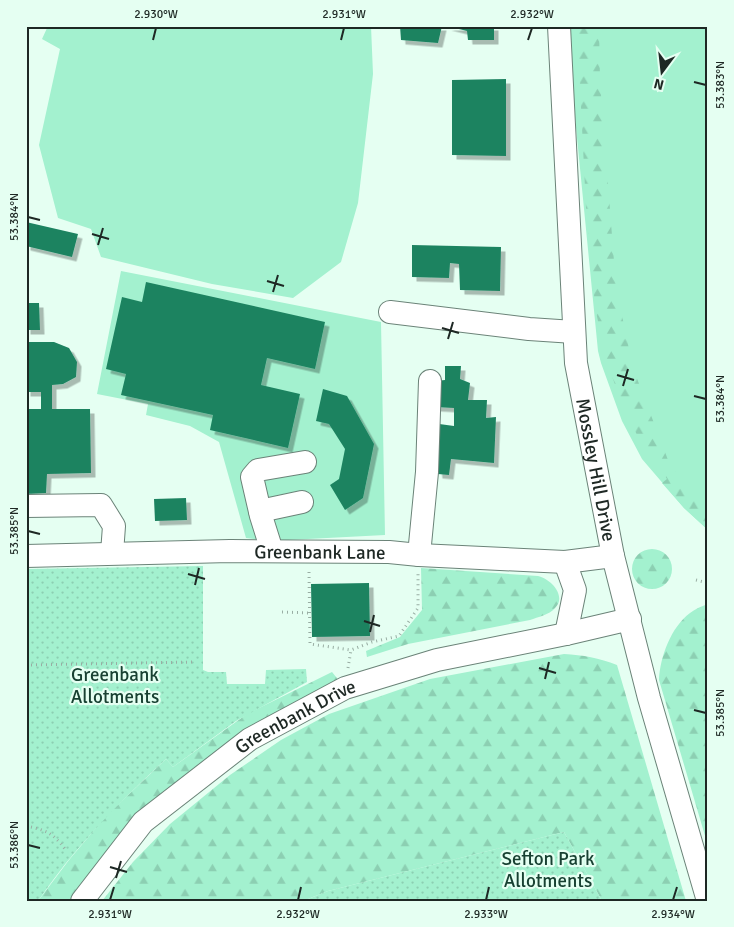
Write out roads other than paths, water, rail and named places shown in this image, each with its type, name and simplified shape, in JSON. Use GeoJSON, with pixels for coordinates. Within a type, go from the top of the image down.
{"type":"FeatureCollection","features":[{"type":"Feature","properties":{"kind":"street","name":"Mossley Hill Drive"},"geometry":{"type":"LineString","coordinates":[[559,26],[576,363],[613,556],[649,698],[708,901]]}},
{"type":"Feature","properties":{"kind":"street"},"geometry":{"type":"LineString","coordinates":[[390,312],[529,329],[574,332]]}},
{"type":"Feature","properties":{"kind":"street"},"geometry":{"type":"LineString","coordinates":[[420,547],[427,472],[430,381]]}},
{"type":"Feature","properties":{"kind":"street"},"geometry":{"type":"LineString","coordinates":[[272,551],[252,477],[258,470],[305,462]]}},
{"type":"Feature","properties":{"kind":"street"},"geometry":{"type":"LineString","coordinates":[[260,511],[302,502]]}},
{"type":"Feature","properties":{"kind":"street"},"geometry":{"type":"LineString","coordinates":[[26,506],[101,505],[114,526],[112,554]]}},
{"type":"Feature","properties":{"kind":"street","name":"Greenbank Lane"},"geometry":{"type":"LineString","coordinates":[[26,556],[272,551],[389,552],[420,547],[565,562],[613,556]]}},
{"type":"Feature","properties":{"kind":"street"},"geometry":{"type":"LineString","coordinates":[[565,562],[575,590],[566,634]]}},
{"type":"Feature","properties":{"kind":"street","name":"Greenbank Drive"},"geometry":{"type":"LineString","coordinates":[[82,901],[143,822],[250,739],[345,688],[437,660],[630,619]]}},
{"type":"Feature","properties":{"kind":"park label","name":"Greenbank Allotments"},"geometry":{"type":"Point","coordinates":[115,685]}},
{"type":"Feature","properties":{"kind":"park label","name":"Sefton Park Allotments"},"geometry":{"type":"Point","coordinates":[548,869]}}]}
